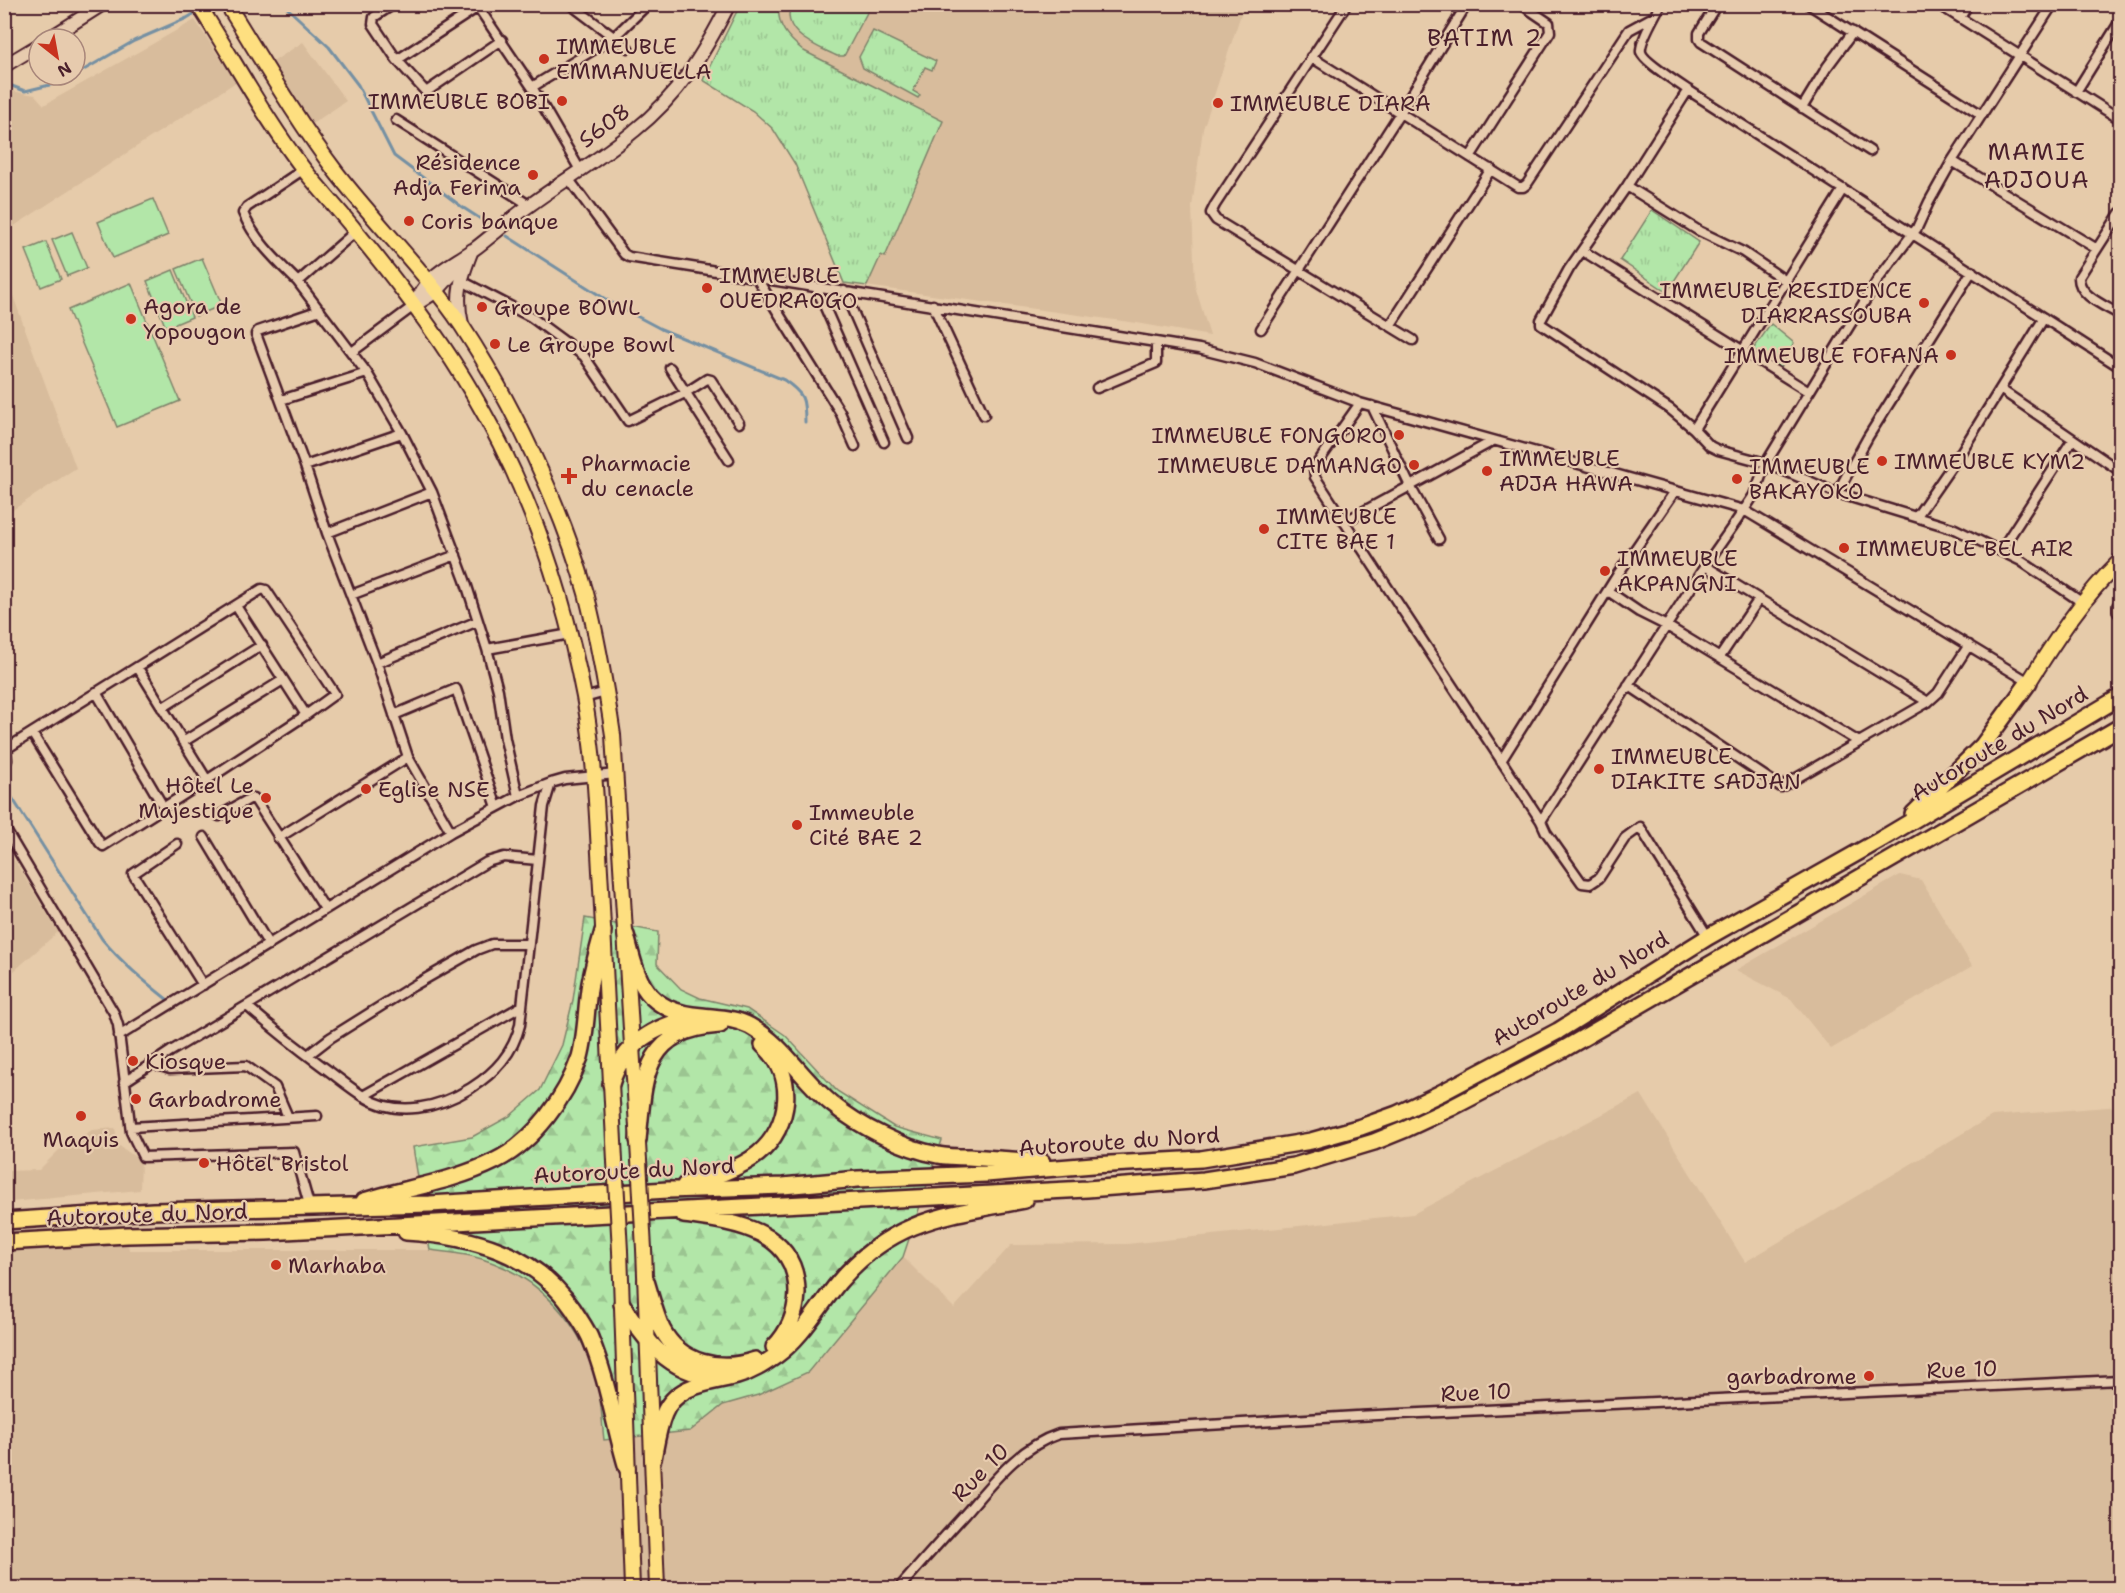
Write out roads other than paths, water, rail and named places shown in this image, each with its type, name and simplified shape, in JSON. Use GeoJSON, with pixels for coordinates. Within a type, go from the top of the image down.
{"type":"FeatureCollection","features":[{"type":"Feature","properties":{"kind":"highway"},"geometry":{"type":"LineString","coordinates":[[1880,840],[1905,821],[1983,746],[2029,682]]}},
{"type":"Feature","properties":{"kind":"highway","name":"Autoroute du Nord"},"geometry":{"type":"LineString","coordinates":[[4,1221],[153,1211],[346,1207],[986,1174],[1201,1159],[1249,1153],[1311,1141],[1361,1127],[1442,1093],[1558,1031],[1708,938],[1880,840],[2121,697]]}},
{"type":"Feature","properties":{"kind":"highway","name":"Autoroute du Nord"},"geometry":{"type":"LineString","coordinates":[[4,1242],[328,1228],[1087,1189],[1204,1180],[1294,1166],[1374,1142],[1406,1129],[1564,1049],[2121,727]]}},
{"type":"Feature","properties":{"kind":"highway"},"geometry":{"type":"LineString","coordinates":[[346,1207],[433,1183],[495,1161],[516,1148],[534,1131],[556,1105],[580,1055],[591,978],[603,931]]}},
{"type":"Feature","properties":{"kind":"highway"},"geometry":{"type":"LineString","coordinates":[[627,935],[639,979],[645,991],[654,1000],[665,1007],[697,1016],[724,1018],[749,1026],[770,1040],[832,1104],[868,1127],[906,1146],[938,1155],[1093,1165]]}},
{"type":"Feature","properties":{"kind":"highway"},"geometry":{"type":"LineString","coordinates":[[611,1084],[618,1065],[632,1046],[661,1027],[697,1016]]}},
{"type":"Feature","properties":{"kind":"highway"},"geometry":{"type":"LineString","coordinates":[[638,1140],[644,1088],[649,1068],[665,1045],[684,1032],[705,1026],[730,1027],[754,1037],[775,1058],[785,1081],[786,1095],[783,1118],[769,1143],[749,1160],[728,1170],[668,1190]]}},
{"type":"Feature","properties":{"kind":"highway"},"geometry":{"type":"LineString","coordinates":[[653,1459],[664,1413],[671,1402],[698,1384],[735,1377],[755,1370],[787,1347],[863,1256],[898,1232],[951,1213],[1087,1189]]}},
{"type":"Feature","properties":{"kind":"highway"},"geometry":{"type":"LineString","coordinates":[[646,1281],[658,1319],[669,1340],[681,1353],[702,1363],[729,1366],[760,1358],[783,1338],[795,1312],[797,1288],[791,1264],[777,1244],[767,1236],[754,1229],[733,1223],[651,1211]]}},
{"type":"Feature","properties":{"kind":"highway"},"geometry":{"type":"LineString","coordinates":[[328,1228],[459,1237],[511,1254],[537,1270],[568,1302],[590,1337],[602,1371],[627,1468]]}},
{"type":"Feature","properties":{"kind":"highway"},"geometry":{"type":"LineString","coordinates":[[622,1304],[647,1340],[662,1355],[686,1371],[723,1378]]}},
{"type":"Feature","properties":{"kind":"main road"},"geometry":{"type":"LineString","coordinates":[[227,4],[336,171],[433,285],[463,328],[499,389],[534,458],[565,530],[586,594],[606,692],[616,774],[646,1281],[657,1588]]}},
{"type":"Feature","properties":{"kind":"main road"},"geometry":{"type":"LineString","coordinates":[[202,10],[255,97],[304,170],[415,305],[438,336],[475,396],[509,464],[538,531],[570,634],[590,734],[593,777],[620,1251],[632,1588]]}},
{"type":"Feature","properties":{"kind":"main road"},"geometry":{"type":"LineString","coordinates":[[255,97],[277,83]]}},
{"type":"Feature","properties":{"kind":"main road"},"geometry":{"type":"LineString","coordinates":[[2029,682],[2055,640],[2083,603],[2105,575],[2121,561]]}},
{"type":"Feature","properties":{"kind":"street"},"geometry":{"type":"LineString","coordinates":[[67,27],[103,4]]}},
{"type":"Feature","properties":{"kind":"street"},"geometry":{"type":"LineString","coordinates":[[394,4],[372,20],[397,60],[427,92],[502,40]]}},
{"type":"Feature","properties":{"kind":"street"},"geometry":{"type":"LineString","coordinates":[[570,4],[628,48]]}},
{"type":"Feature","properties":{"kind":"street"},"geometry":{"type":"LineString","coordinates":[[532,87],[613,38],[648,4]]}},
{"type":"Feature","properties":{"kind":"street","name":"S608"},"geometry":{"type":"LineString","coordinates":[[415,305],[420,291],[433,285],[439,271],[472,250],[633,132],[659,109],[681,85],[708,46],[729,4]]}},
{"type":"Feature","properties":{"kind":"street"},"geometry":{"type":"LineString","coordinates":[[1347,4],[1211,213],[1216,220],[1413,340]]}},
{"type":"Feature","properties":{"kind":"street"},"geometry":{"type":"LineString","coordinates":[[1260,329],[1400,113],[1467,4]]}},
{"type":"Feature","properties":{"kind":"street"},"geometry":{"type":"LineString","coordinates":[[1470,157],[1550,32],[1549,23],[1521,4]]}},
{"type":"Feature","properties":{"kind":"street"},"geometry":{"type":"LineString","coordinates":[[1661,4],[1653,17],[1641,52],[1649,61],[1688,90],[2121,367]]}},
{"type":"Feature","properties":{"kind":"street"},"geometry":{"type":"LineString","coordinates":[[1718,4],[1699,33],[1699,40],[1870,151]]}},
{"type":"Feature","properties":{"kind":"street"},"geometry":{"type":"LineString","coordinates":[[1809,4],[1982,115]]}},
{"type":"Feature","properties":{"kind":"street"},"geometry":{"type":"LineString","coordinates":[[1938,4],[2121,119]]}},
{"type":"Feature","properties":{"kind":"street"},"geometry":{"type":"LineString","coordinates":[[1960,18],[1968,4]]}},
{"type":"Feature","properties":{"kind":"street"},"geometry":{"type":"LineString","coordinates":[[1541,821],[1705,566],[1754,495],[1766,464],[1809,392],[1879,278],[1917,228],[1952,161],[2053,4]]}},
{"type":"Feature","properties":{"kind":"street"},"geometry":{"type":"LineString","coordinates":[[397,60],[477,6],[532,87],[580,170]]}},
{"type":"Feature","properties":{"kind":"street"},"geometry":{"type":"LineString","coordinates":[[1311,57],[1518,187],[1523,187],[1629,30],[1653,17]]}},
{"type":"Feature","properties":{"kind":"street"},"geometry":{"type":"LineString","coordinates":[[2076,92],[2121,21]]}},
{"type":"Feature","properties":{"kind":"street"},"geometry":{"type":"LineString","coordinates":[[1802,108],[1827,67],[1853,32]]}},
{"type":"Feature","properties":{"kind":"street"},"geometry":{"type":"LineString","coordinates":[[4,66],[27,52]]}},
{"type":"Feature","properties":{"kind":"street"},"geometry":{"type":"LineString","coordinates":[[661,69],[681,85]]}},
{"type":"Feature","properties":{"kind":"street"},"geometry":{"type":"LineString","coordinates":[[1688,90],[1627,186],[1562,280],[1541,324],[1670,409],[1710,446],[1766,464],[1837,493],[1955,529],[2001,550],[2083,603]]}},
{"type":"Feature","properties":{"kind":"street"},"geometry":{"type":"LineString","coordinates":[[396,120],[529,206]]}},
{"type":"Feature","properties":{"kind":"street"},"geometry":{"type":"LineString","coordinates":[[1952,161],[2097,249]]}},
{"type":"Feature","properties":{"kind":"street"},"geometry":{"type":"LineString","coordinates":[[1390,326],[1491,169]]}},
{"type":"Feature","properties":{"kind":"street"},"geometry":{"type":"LineString","coordinates":[[304,170],[247,207],[243,213],[270,255],[298,282],[367,374],[402,433],[432,492],[488,649],[518,796]]}},
{"type":"Feature","properties":{"kind":"street"},"geometry":{"type":"LineString","coordinates":[[568,178],[626,256],[1199,349],[1255,363],[1360,403],[1744,510],[2029,682]]}},
{"type":"Feature","properties":{"kind":"street"},"geometry":{"type":"LineString","coordinates":[[1627,186],[1700,231],[1743,252],[1786,281]]}},
{"type":"Feature","properties":{"kind":"street"},"geometry":{"type":"LineString","coordinates":[[1694,429],[1843,189]]}},
{"type":"Feature","properties":{"kind":"street"},"geometry":{"type":"LineString","coordinates":[[2121,213],[2079,277],[2078,285],[2083,291],[2121,315]]}},
{"type":"Feature","properties":{"kind":"street"},"geometry":{"type":"LineString","coordinates":[[298,282],[356,231]]}},
{"type":"Feature","properties":{"kind":"street"},"geometry":{"type":"LineString","coordinates":[[463,328],[459,309],[460,280],[472,250]]}},
{"type":"Feature","properties":{"kind":"street"},"geometry":{"type":"LineString","coordinates":[[1582,251],[1809,392]]}},
{"type":"Feature","properties":{"kind":"street"},"geometry":{"type":"LineString","coordinates":[[1837,493],[1868,437],[1972,271]]}},
{"type":"Feature","properties":{"kind":"street"},"geometry":{"type":"LineString","coordinates":[[756,277],[840,412],[855,446]]}},
{"type":"Feature","properties":{"kind":"street"},"geometry":{"type":"LineString","coordinates":[[460,280],[531,317],[584,356],[628,421],[685,393],[706,379],[711,380],[739,423]]}},
{"type":"Feature","properties":{"kind":"street"},"geometry":{"type":"LineString","coordinates":[[816,287],[884,442]]}},
{"type":"Feature","properties":{"kind":"street"},"geometry":{"type":"LineString","coordinates":[[844,291],[908,438]]}},
{"type":"Feature","properties":{"kind":"street"},"geometry":{"type":"LineString","coordinates":[[352,352],[415,305]]}},
{"type":"Feature","properties":{"kind":"street"},"geometry":{"type":"LineString","coordinates":[[933,306],[984,415]]}},
{"type":"Feature","properties":{"kind":"street"},"geometry":{"type":"LineString","coordinates":[[320,310],[256,332],[327,533],[377,663],[408,757],[451,832]]}},
{"type":"Feature","properties":{"kind":"street"},"geometry":{"type":"LineString","coordinates":[[1917,516],[1953,465],[2044,318]]}},
{"type":"Feature","properties":{"kind":"street"},"geometry":{"type":"LineString","coordinates":[[1097,388],[1155,363],[1156,342]]}},
{"type":"Feature","properties":{"kind":"street"},"geometry":{"type":"LineString","coordinates":[[670,368],[729,460]]}},
{"type":"Feature","properties":{"kind":"street"},"geometry":{"type":"LineString","coordinates":[[281,400],[367,374]]}},
{"type":"Feature","properties":{"kind":"street"},"geometry":{"type":"LineString","coordinates":[[2000,389],[2121,471]]}},
{"type":"Feature","properties":{"kind":"street"},"geometry":{"type":"LineString","coordinates":[[1360,403],[1313,472],[1344,522],[1582,883],[1590,884],[1599,878],[1626,838],[1640,827],[1708,938]]}},
{"type":"Feature","properties":{"kind":"street"},"geometry":{"type":"LineString","coordinates":[[1372,406],[1410,486],[1439,539]]}},
{"type":"Feature","properties":{"kind":"street"},"geometry":{"type":"LineString","coordinates":[[305,466],[402,433]]}},
{"type":"Feature","properties":{"kind":"street"},"geometry":{"type":"LineString","coordinates":[[2001,550],[2073,439]]}},
{"type":"Feature","properties":{"kind":"street"},"geometry":{"type":"LineString","coordinates":[[1344,522],[1493,441]]}},
{"type":"Feature","properties":{"kind":"street"},"geometry":{"type":"LineString","coordinates":[[1501,761],[1618,574],[1675,490]]}},
{"type":"Feature","properties":{"kind":"street"},"geometry":{"type":"LineString","coordinates":[[327,533],[432,492]]}},
{"type":"Feature","properties":{"kind":"street"},"geometry":{"type":"LineString","coordinates":[[351,595],[456,555]]}},
{"type":"Feature","properties":{"kind":"street"},"geometry":{"type":"LineString","coordinates":[[1705,566],[1928,702]]}},
{"type":"Feature","properties":{"kind":"street"},"geometry":{"type":"LineString","coordinates":[[4,765],[7,760],[5,750],[96,692],[138,668],[258,591],[266,590],[334,692],[334,696],[306,715],[164,808],[101,845],[32,733]]}},
{"type":"Feature","properties":{"kind":"street"},"geometry":{"type":"LineString","coordinates":[[1608,591],[1639,612],[1668,626],[1859,742]]}},
{"type":"Feature","properties":{"kind":"street"},"geometry":{"type":"LineString","coordinates":[[1720,657],[1759,599]]}},
{"type":"Feature","properties":{"kind":"street"},"geometry":{"type":"LineString","coordinates":[[236,606],[306,715]]}},
{"type":"Feature","properties":{"kind":"street"},"geometry":{"type":"LineString","coordinates":[[377,663],[478,621]]}},
{"type":"Feature","properties":{"kind":"street"},"geometry":{"type":"LineString","coordinates":[[488,649],[570,634]]}},
{"type":"Feature","properties":{"kind":"street"},"geometry":{"type":"LineString","coordinates":[[162,708],[262,645]]}},
{"type":"Feature","properties":{"kind":"street"},"geometry":{"type":"LineString","coordinates":[[1628,685],[1781,787],[1928,702],[1938,693],[1969,645]]}},
{"type":"Feature","properties":{"kind":"street"},"geometry":{"type":"LineString","coordinates":[[138,668],[207,780]]}},
{"type":"Feature","properties":{"kind":"street"},"geometry":{"type":"LineString","coordinates":[[183,741],[283,680]]}},
{"type":"Feature","properties":{"kind":"street"},"geometry":{"type":"LineString","coordinates":[[394,715],[456,688],[497,807]]}},
{"type":"Feature","properties":{"kind":"street"},"geometry":{"type":"LineString","coordinates":[[96,692],[164,808]]}},
{"type":"Feature","properties":{"kind":"street"},"geometry":{"type":"LineString","coordinates":[[584,698],[606,692]]}},
{"type":"Feature","properties":{"kind":"street"},"geometry":{"type":"LineString","coordinates":[[278,838],[408,757]]}},
{"type":"Feature","properties":{"kind":"street"},"geometry":{"type":"LineString","coordinates":[[119,1036],[451,832],[497,807],[518,796],[565,779],[616,774]]}},
{"type":"Feature","properties":{"kind":"street"},"geometry":{"type":"LineString","coordinates":[[246,1006],[363,1096],[391,1107],[422,1107],[450,1099],[495,1070],[516,1041],[522,1006],[544,806],[551,783]]}},
{"type":"Feature","properties":{"kind":"street"},"geometry":{"type":"LineString","coordinates":[[219,816],[254,798],[325,909]]}},
{"type":"Feature","properties":{"kind":"street"},"geometry":{"type":"LineString","coordinates":[[4,827],[114,1013],[131,1127],[145,1158],[294,1152],[310,1208]]}},
{"type":"Feature","properties":{"kind":"street"},"geometry":{"type":"LineString","coordinates":[[204,837],[269,945]]}},
{"type":"Feature","properties":{"kind":"street"},"geometry":{"type":"LineString","coordinates":[[177,844],[133,874],[203,985]]}},
{"type":"Feature","properties":{"kind":"street"},"geometry":{"type":"LineString","coordinates":[[124,1082],[487,862],[504,857],[538,860]]}},
{"type":"Feature","properties":{"kind":"street"},"geometry":{"type":"LineString","coordinates":[[308,1055],[330,1038],[476,950],[492,944],[529,944]]}},
{"type":"Feature","properties":{"kind":"street"},"geometry":{"type":"LineString","coordinates":[[363,1096],[522,1006]]}},
{"type":"Feature","properties":{"kind":"street"},"geometry":{"type":"LineString","coordinates":[[152,1063],[170,1069],[246,1066],[275,1087],[288,1117]]}},
{"type":"Feature","properties":{"kind":"street"},"geometry":{"type":"LineString","coordinates":[[131,1127],[316,1116]]}},
{"type":"Feature","properties":{"kind":"street","name":"Rue 10"},"geometry":{"type":"LineString","coordinates":[[899,1588],[999,1475],[1026,1450],[1042,1440],[1059,1434],[1350,1416],[2121,1380]]}},
{"type":"Feature","properties":{"kind":"waterway"},"geometry":{"type":"LineString","coordinates":[[283,4],[329,47],[358,85],[394,156],[462,207],[493,227]]}},
{"type":"Feature","properties":{"kind":"waterway"},"geometry":{"type":"LineString","coordinates":[[87,68],[134,41],[197,12]]}},
{"type":"Feature","properties":{"kind":"waterway"},"geometry":{"type":"LineString","coordinates":[[4,83],[25,91],[41,87]]}},
{"type":"Feature","properties":{"kind":"waterway"},"geometry":{"type":"LineString","coordinates":[[507,236],[610,302],[661,329],[784,380],[802,397],[805,422]]}},
{"type":"Feature","properties":{"kind":"waterway"},"geometry":{"type":"LineString","coordinates":[[4,785],[102,939],[125,964],[168,1000]]}},
{"type":"Feature","properties":{"kind":"place","name":"IMMEUBLE EMMANUELLA"},"geometry":{"type":"Point","coordinates":[544,59]}},
{"type":"Feature","properties":{"kind":"place","name":"IMMEUBLE BOBI"},"geometry":{"type":"Point","coordinates":[562,101]}},
{"type":"Feature","properties":{"kind":"place","name":"IMMEUBLE DIARA"},"geometry":{"type":"Point","coordinates":[1218,103]}},
{"type":"Feature","properties":{"kind":"place","name":"Résidence Adja Ferima"},"geometry":{"type":"Point","coordinates":[533,175]}},
{"type":"Feature","properties":{"kind":"place","name":"Coris banque"},"geometry":{"type":"Point","coordinates":[409,221]}},
{"type":"Feature","properties":{"kind":"place","name":"IMMEUBLE OUEDRAOGO"},"geometry":{"type":"Point","coordinates":[707,288]}},
{"type":"Feature","properties":{"kind":"place","name":"IMMEUBLE RESIDENCE DIARRASSOUBA"},"geometry":{"type":"Point","coordinates":[1924,303]}},
{"type":"Feature","properties":{"kind":"place","name":"Groupe BOWL"},"geometry":{"type":"Point","coordinates":[482,307]}},
{"type":"Feature","properties":{"kind":"place","name":"Agora de Yopougon"},"geometry":{"type":"Point","coordinates":[131,319]}},
{"type":"Feature","properties":{"kind":"place","name":"Le Groupe Bowl"},"geometry":{"type":"Point","coordinates":[495,344]}},
{"type":"Feature","properties":{"kind":"place","name":"IMMEUBLE FOFANA"},"geometry":{"type":"Point","coordinates":[1951,355]}},
{"type":"Feature","properties":{"kind":"place","name":"IMMEUBLE FONGORO"},"geometry":{"type":"Point","coordinates":[1399,435]}},
{"type":"Feature","properties":{"kind":"place","name":"IMMEUBLE KYM2"},"geometry":{"type":"Point","coordinates":[1882,461]}},
{"type":"Feature","properties":{"kind":"place","name":"IMMEUBLE DAMANGO"},"geometry":{"type":"Point","coordinates":[1414,465]}},
{"type":"Feature","properties":{"kind":"place","name":"IMMEUBLE ADJA HAWA"},"geometry":{"type":"Point","coordinates":[1487,471]}},
{"type":"Feature","properties":{"kind":"place","name":"Pharmacie du cenacle"},"geometry":{"type":"Point","coordinates":[569,476]}},
{"type":"Feature","properties":{"kind":"place","name":"IMMEUBLE BAKAYOKO"},"geometry":{"type":"Point","coordinates":[1737,479]}},
{"type":"Feature","properties":{"kind":"place","name":"IMMEUBLE CITE BAE 1"},"geometry":{"type":"Point","coordinates":[1264,529]}},
{"type":"Feature","properties":{"kind":"place","name":"IMMEUBLE BEL AIR"},"geometry":{"type":"Point","coordinates":[1844,548]}},
{"type":"Feature","properties":{"kind":"place","name":"IMMEUBLE AKPANGNI"},"geometry":{"type":"Point","coordinates":[1605,571]}},
{"type":"Feature","properties":{"kind":"place","name":"IMMEUBLE DIAKITE SADJAN"},"geometry":{"type":"Point","coordinates":[1599,769]}},
{"type":"Feature","properties":{"kind":"place","name":"Eglise NSE"},"geometry":{"type":"Point","coordinates":[366,789]}},
{"type":"Feature","properties":{"kind":"place","name":"Hôtel Le Majestique"},"geometry":{"type":"Point","coordinates":[266,798]}},
{"type":"Feature","properties":{"kind":"place","name":"Immeuble Cité BAE 2"},"geometry":{"type":"Point","coordinates":[797,825]}},
{"type":"Feature","properties":{"kind":"place","name":"Kiosque"},"geometry":{"type":"Point","coordinates":[133,1061]}},
{"type":"Feature","properties":{"kind":"place","name":"Garbadrome"},"geometry":{"type":"Point","coordinates":[136,1099]}},
{"type":"Feature","properties":{"kind":"place","name":"Maquis"},"geometry":{"type":"Point","coordinates":[81,1116]}},
{"type":"Feature","properties":{"kind":"place","name":"Hôtel Bristol"},"geometry":{"type":"Point","coordinates":[204,1163]}},
{"type":"Feature","properties":{"kind":"place","name":"Marhaba"},"geometry":{"type":"Point","coordinates":[276,1265]}},
{"type":"Feature","properties":{"kind":"place","name":"garbadrome"},"geometry":{"type":"Point","coordinates":[1869,1376]}},
{"type":"Feature","properties":{"kind":"district","name":"BATIM 2"},"geometry":{"type":"Point","coordinates":[1485,38]}},
{"type":"Feature","properties":{"kind":"district","name":"MAMIE ADJOUA"},"geometry":{"type":"Point","coordinates":[2037,166]}}]}
